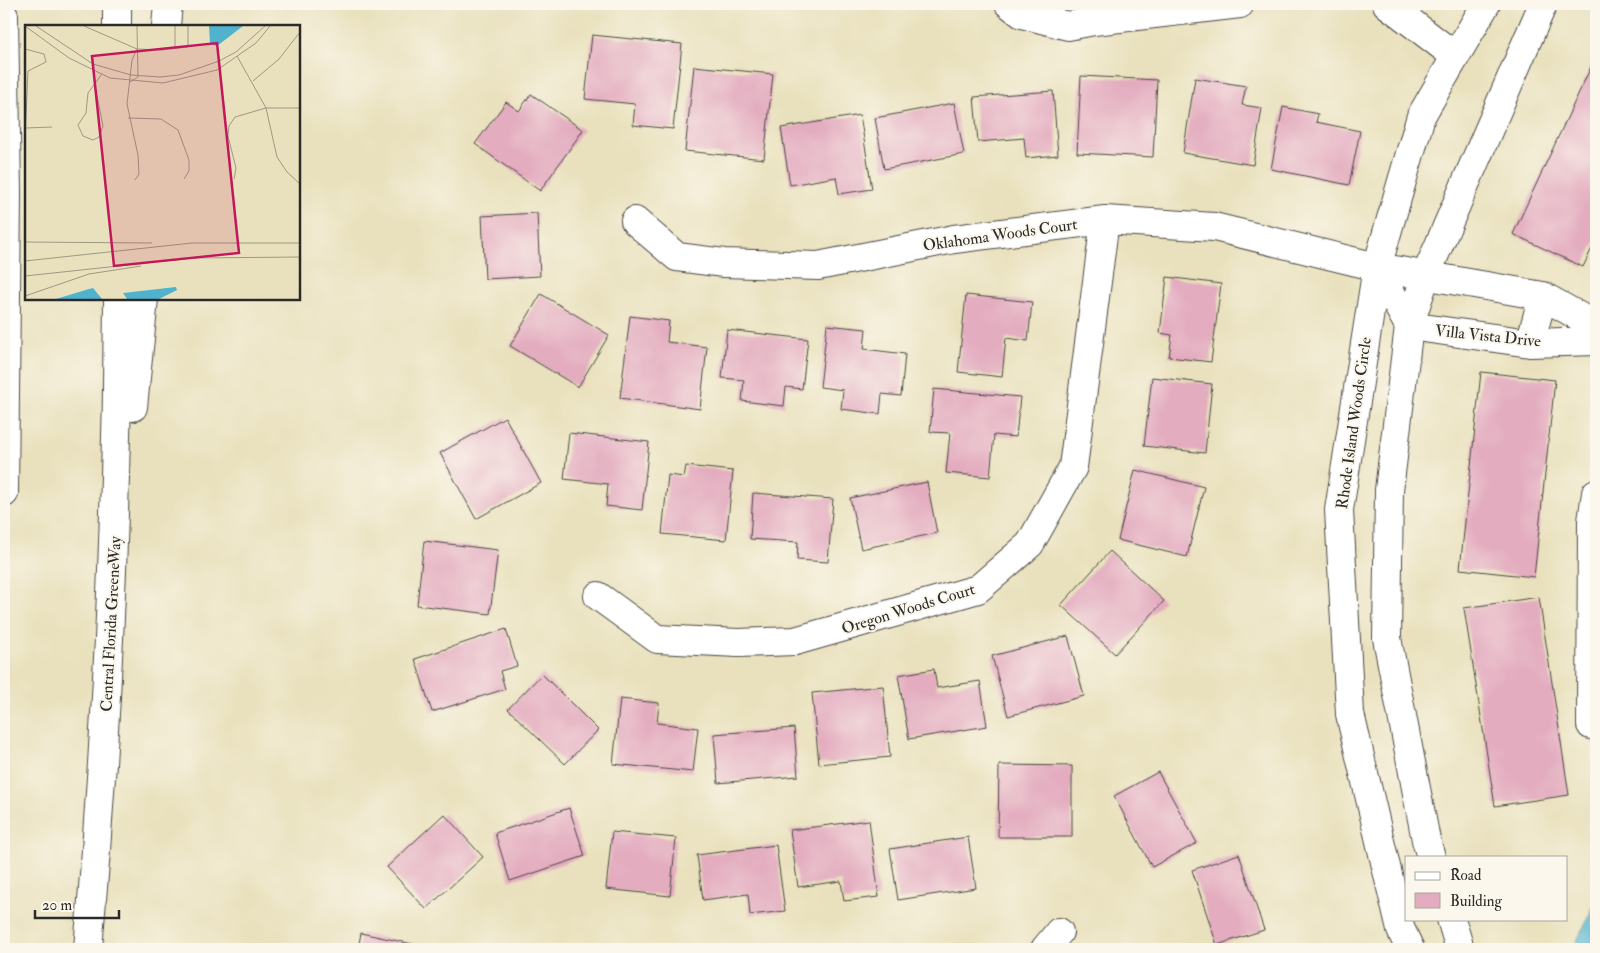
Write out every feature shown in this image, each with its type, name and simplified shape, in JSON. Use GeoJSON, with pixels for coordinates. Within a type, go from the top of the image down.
{"type":"FeatureCollection","features":[{"type":"Feature","properties":{"kind":"main road"},"geometry":{"type":"LineString","coordinates":[[117,4],[117,25]]}},
{"type":"Feature","properties":{"kind":"main road"},"geometry":{"type":"LineString","coordinates":[[166,25],[168,4]]}},
{"type":"Feature","properties":{"kind":"main road"},"geometry":{"type":"LineString","coordinates":[[1010,4],[1022,14],[1068,26],[1094,21],[1240,4]]}},
{"type":"Feature","properties":{"kind":"main road"},"geometry":{"type":"LineString","coordinates":[[1386,4],[1456,56]]}},
{"type":"Feature","properties":{"kind":"main road","name":"Rhode Island Woods Circle"},"geometry":{"type":"LineString","coordinates":[[1410,949],[1401,930],[1350,714],[1339,510],[1377,267],[1421,116],[1486,4]]}},
{"type":"Feature","properties":{"kind":"main road"},"geometry":{"type":"LineString","coordinates":[[1432,856],[1426,840],[1387,638],[1389,490],[1410,326],[1426,275],[1543,4]]}},
{"type":"Feature","properties":{"kind":"main road"},"geometry":{"type":"LineString","coordinates":[[4,16],[7,194],[4,493]]}},
{"type":"Feature","properties":{"kind":"main road","name":"Oklahoma Woods Court"},"geometry":{"type":"LineString","coordinates":[[635,221],[677,257],[724,263],[818,266],[954,239],[1105,220],[1214,227],[1377,267],[1426,275]]}},
{"type":"Feature","properties":{"kind":"main road","name":"Oregon Woods Court"},"geometry":{"type":"LineString","coordinates":[[598,596],[657,639],[738,643],[795,641],[978,589],[1030,544],[1073,467],[1105,220]]}},
{"type":"Feature","properties":{"kind":"main road"},"geometry":{"type":"LineString","coordinates":[[1377,267],[1410,326]]}},
{"type":"Feature","properties":{"kind":"main road"},"geometry":{"type":"LineString","coordinates":[[1426,275],[1543,296],[1596,326]]}},
{"type":"Feature","properties":{"kind":"main road"},"geometry":{"type":"LineString","coordinates":[[1530,343],[1543,296]]}},
{"type":"Feature","properties":{"kind":"main road","name":"Central Florida GreeneWay"},"geometry":{"type":"LineString","coordinates":[[88,949],[101,804],[113,603],[118,300]]}},
{"type":"Feature","properties":{"kind":"main road"},"geometry":{"type":"LineString","coordinates":[[113,603],[144,300]]}},
{"type":"Feature","properties":{"kind":"main road","name":"Villa Vista Drive"},"geometry":{"type":"LineString","coordinates":[[1410,326],[1530,343],[1596,341]]}},
{"type":"Feature","properties":{"kind":"main road"},"geometry":{"type":"LineString","coordinates":[[1594,725],[1592,521],[1596,493]]}},
{"type":"Feature","properties":{"kind":"main road"},"geometry":{"type":"LineString","coordinates":[[1451,920],[1460,949]]}},
{"type":"Feature","properties":{"kind":"water"},"geometry":{"type":"Polygon","coordinates":[[[1596,901],[1596,949],[1577,949],[1575,945],[1596,901]]]}},
{"type":"Feature","properties":{"kind":"building"},"geometry":{"type":"Polygon","coordinates":[[[592,35],[682,44],[673,129],[633,125],[635,104],[585,99],[592,35]]]}},
{"type":"Feature","properties":{"kind":"building"},"geometry":{"type":"Polygon","coordinates":[[[1596,56],[1596,240],[1583,267],[1513,234],[1596,56]]]}},
{"type":"Feature","properties":{"kind":"building"},"geometry":{"type":"Polygon","coordinates":[[[694,66],[773,74],[764,159],[685,151],[694,66]]]}},
{"type":"Feature","properties":{"kind":"building"},"geometry":{"type":"Polygon","coordinates":[[[1081,76],[1157,80],[1153,157],[1077,153],[1081,76]]]}},
{"type":"Feature","properties":{"kind":"building"},"geometry":{"type":"Polygon","coordinates":[[[1195,78],[1246,86],[1242,105],[1262,108],[1253,165],[1183,153],[1195,78]]]}},
{"type":"Feature","properties":{"kind":"building"},"geometry":{"type":"Polygon","coordinates":[[[1053,91],[1058,155],[1026,158],[1024,138],[978,142],[974,97],[1053,91]]]}},
{"type":"Feature","properties":{"kind":"building"},"geometry":{"type":"Polygon","coordinates":[[[531,94],[583,130],[540,191],[475,144],[506,102],[519,111],[531,94]]]}},
{"type":"Feature","properties":{"kind":"building"},"geometry":{"type":"Polygon","coordinates":[[[954,103],[964,154],[884,169],[875,118],[954,103]]]}},
{"type":"Feature","properties":{"kind":"building"},"geometry":{"type":"Polygon","coordinates":[[[1283,107],[1318,114],[1316,122],[1360,131],[1349,185],[1271,169],[1283,107]]]}},
{"type":"Feature","properties":{"kind":"building"},"geometry":{"type":"Polygon","coordinates":[[[860,115],[872,189],[839,194],[836,177],[790,185],[781,128],[860,115]]]}},
{"type":"Feature","properties":{"kind":"building"},"geometry":{"type":"Polygon","coordinates":[[[537,213],[540,276],[485,279],[482,216],[537,213]]]}},
{"type":"Feature","properties":{"kind":"building"},"geometry":{"type":"Polygon","coordinates":[[[1167,277],[1221,284],[1211,362],[1169,357],[1172,335],[1160,333],[1167,277]]]}},
{"type":"Feature","properties":{"kind":"building"},"geometry":{"type":"Polygon","coordinates":[[[541,294],[609,335],[578,387],[510,346],[541,294]]]}},
{"type":"Feature","properties":{"kind":"building"},"geometry":{"type":"Polygon","coordinates":[[[966,295],[1032,302],[1028,341],[1006,338],[1002,377],[958,372],[966,295]]]}},
{"type":"Feature","properties":{"kind":"building"},"geometry":{"type":"Polygon","coordinates":[[[630,316],[669,321],[667,342],[707,347],[700,409],[620,398],[630,316]]]}},
{"type":"Feature","properties":{"kind":"building"},"geometry":{"type":"Polygon","coordinates":[[[827,325],[866,329],[864,349],[905,354],[901,396],[882,394],[880,414],[841,409],[843,390],[820,387],[827,325]]]}},
{"type":"Feature","properties":{"kind":"building"},"geometry":{"type":"Polygon","coordinates":[[[727,330],[808,339],[802,389],[786,387],[784,406],[742,401],[744,380],[722,378],[727,330]]]}},
{"type":"Feature","properties":{"kind":"building"},"geometry":{"type":"Polygon","coordinates":[[[1481,372],[1555,380],[1534,577],[1460,569],[1481,372]]]}},
{"type":"Feature","properties":{"kind":"building"},"geometry":{"type":"Polygon","coordinates":[[[1152,377],[1212,384],[1205,453],[1144,446],[1152,377]]]}},
{"type":"Feature","properties":{"kind":"building"},"geometry":{"type":"Polygon","coordinates":[[[934,389],[1020,397],[1016,437],[994,435],[990,477],[946,473],[950,433],[930,432],[934,389]]]}},
{"type":"Feature","properties":{"kind":"building"},"geometry":{"type":"Polygon","coordinates":[[[505,417],[541,483],[476,519],[440,453],[505,417]]]}},
{"type":"Feature","properties":{"kind":"building"},"geometry":{"type":"Polygon","coordinates":[[[569,433],[649,442],[642,510],[606,506],[608,484],[564,479],[569,433]]]}},
{"type":"Feature","properties":{"kind":"building"},"geometry":{"type":"Polygon","coordinates":[[[686,466],[733,471],[726,540],[662,534],[668,475],[684,477],[686,466]]]}},
{"type":"Feature","properties":{"kind":"building"},"geometry":{"type":"Polygon","coordinates":[[[1135,470],[1204,487],[1187,557],[1118,540],[1135,470]]]}},
{"type":"Feature","properties":{"kind":"building"},"geometry":{"type":"Polygon","coordinates":[[[927,482],[937,533],[861,549],[850,498],[927,482]]]}},
{"type":"Feature","properties":{"kind":"building"},"geometry":{"type":"Polygon","coordinates":[[[753,493],[833,499],[828,562],[797,560],[798,542],[750,539],[753,493]]]}},
{"type":"Feature","properties":{"kind":"building"},"geometry":{"type":"Polygon","coordinates":[[[424,541],[498,550],[490,614],[417,605],[424,541]]]}},
{"type":"Feature","properties":{"kind":"building"},"geometry":{"type":"Polygon","coordinates":[[[1110,551],[1164,601],[1115,654],[1061,605],[1110,551]]]}},
{"type":"Feature","properties":{"kind":"building"},"geometry":{"type":"Polygon","coordinates":[[[1539,597],[1569,795],[1495,806],[1464,608],[1539,597]]]}},
{"type":"Feature","properties":{"kind":"building"},"geometry":{"type":"Polygon","coordinates":[[[506,629],[517,666],[500,671],[505,689],[432,712],[415,659],[506,629]]]}},
{"type":"Feature","properties":{"kind":"building"},"geometry":{"type":"Polygon","coordinates":[[[1068,636],[1084,696],[1008,716],[992,656],[1068,636]]]}},
{"type":"Feature","properties":{"kind":"building"},"geometry":{"type":"Polygon","coordinates":[[[934,669],[937,688],[980,681],[987,726],[909,739],[898,675],[934,669]]]}},
{"type":"Feature","properties":{"kind":"building"},"geometry":{"type":"Polygon","coordinates":[[[542,674],[598,730],[565,764],[508,709],[542,674]]]}},
{"type":"Feature","properties":{"kind":"building"},"geometry":{"type":"Polygon","coordinates":[[[883,686],[890,757],[819,764],[812,693],[883,686]]]}},
{"type":"Feature","properties":{"kind":"building"},"geometry":{"type":"Polygon","coordinates":[[[620,699],[659,703],[657,723],[698,728],[693,772],[613,764],[620,699]]]}},
{"type":"Feature","properties":{"kind":"building"},"geometry":{"type":"Polygon","coordinates":[[[794,728],[798,776],[718,783],[714,734],[794,728]]]}},
{"type":"Feature","properties":{"kind":"building"},"geometry":{"type":"Polygon","coordinates":[[[999,765],[1072,766],[1072,837],[998,837],[999,765]]]}},
{"type":"Feature","properties":{"kind":"building"},"geometry":{"type":"Polygon","coordinates":[[[1158,772],[1197,843],[1152,867],[1114,796],[1158,772]]]}},
{"type":"Feature","properties":{"kind":"building"},"geometry":{"type":"Polygon","coordinates":[[[569,808],[585,856],[510,881],[495,833],[569,808]]]}},
{"type":"Feature","properties":{"kind":"building"},"geometry":{"type":"Polygon","coordinates":[[[444,814],[483,857],[426,909],[387,867],[444,814]]]}},
{"type":"Feature","properties":{"kind":"building"},"geometry":{"type":"Polygon","coordinates":[[[869,820],[879,897],[844,901],[841,881],[798,887],[790,830],[869,820]]]}},
{"type":"Feature","properties":{"kind":"building"},"geometry":{"type":"Polygon","coordinates":[[[612,832],[676,838],[670,896],[606,889],[612,832]]]}},
{"type":"Feature","properties":{"kind":"building"},"geometry":{"type":"Polygon","coordinates":[[[968,837],[976,888],[898,900],[890,849],[968,837]]]}},
{"type":"Feature","properties":{"kind":"building"},"geometry":{"type":"Polygon","coordinates":[[[776,845],[785,911],[750,915],[748,894],[703,900],[697,855],[776,845]]]}},
{"type":"Feature","properties":{"kind":"building"},"geometry":{"type":"Polygon","coordinates":[[[1239,854],[1264,930],[1217,945],[1192,870],[1239,854]]]}},
{"type":"Feature","properties":{"kind":"building"},"geometry":{"type":"Polygon","coordinates":[[[361,933],[431,948],[431,949],[358,949],[361,933]]]}}]}
